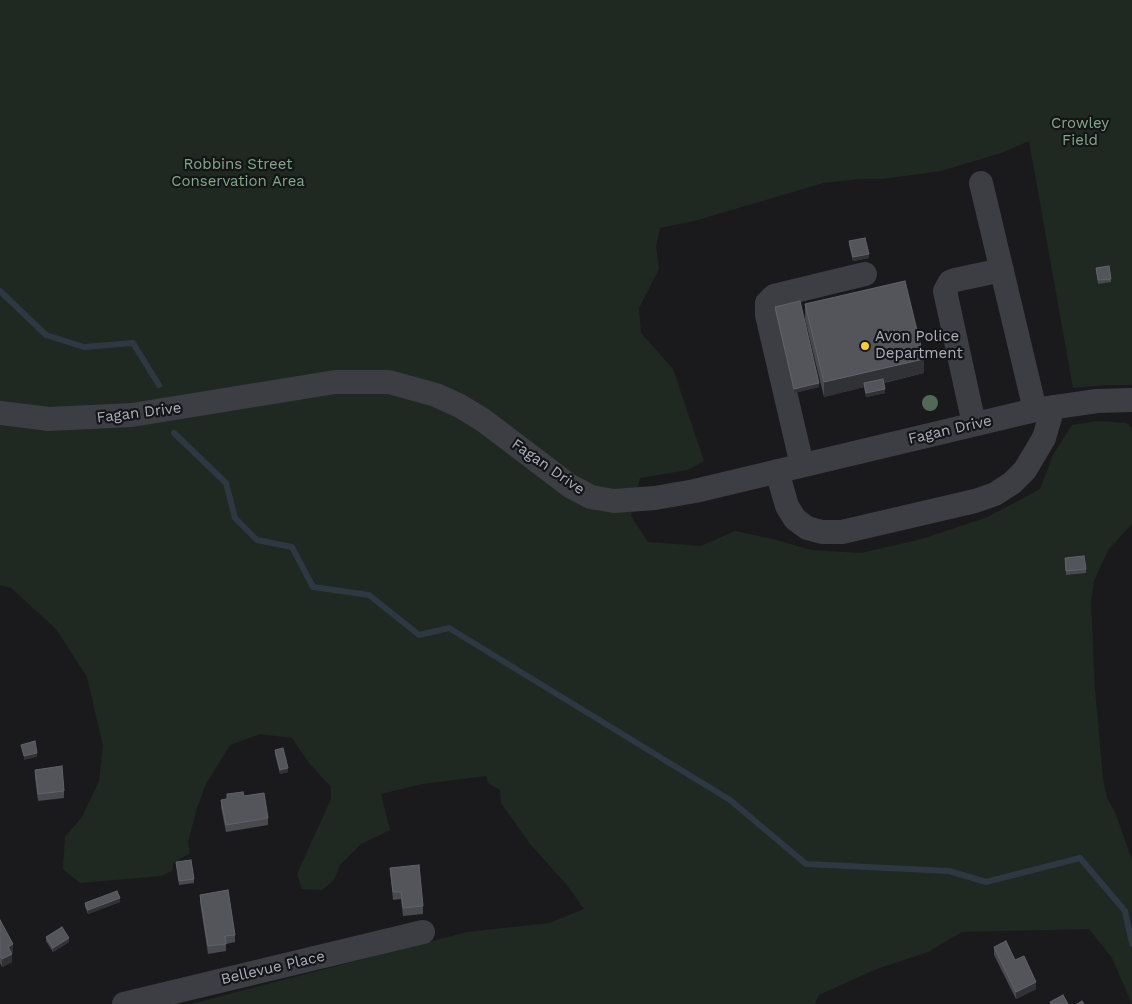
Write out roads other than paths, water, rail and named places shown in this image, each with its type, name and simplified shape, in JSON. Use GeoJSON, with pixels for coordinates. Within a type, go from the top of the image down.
{"type":"FeatureCollection","features":[{"type":"Feature","properties":{"kind":"street"},"geometry":{"type":"LineString","coordinates":[[776,471],[787,506],[796,519],[807,528],[822,532],[842,532],[966,503],[995,494],[1012,484],[1025,470],[1044,438],[1044,408],[1002,270],[981,183]]}},
{"type":"Feature","properties":{"kind":"street"},"geometry":{"type":"LineString","coordinates":[[974,424],[945,291],[950,282],[1002,270]]}},
{"type":"Feature","properties":{"kind":"street"},"geometry":{"type":"LineString","coordinates":[[802,465],[767,315],[766,303],[774,296],[864,274]]}},
{"type":"Feature","properties":{"kind":"street","name":"Fagan Drive"},"geometry":{"type":"LineString","coordinates":[[0,413],[50,419],[123,416],[335,382],[381,382],[411,388],[460,406],[483,420],[570,486],[603,500],[655,498],[1044,408],[1097,401],[1132,400]]}},
{"type":"Feature","properties":{"kind":"street","name":"Bellevue Place"},"geometry":{"type":"LineString","coordinates":[[124,1004],[423,932]]}},
{"type":"Feature","properties":{"kind":"waterway"},"geometry":{"type":"LineString","coordinates":[[0,291],[46,335],[84,347],[133,343],[159,385]]}},
{"type":"Feature","properties":{"kind":"waterway"},"geometry":{"type":"LineString","coordinates":[[174,433],[226,483],[235,518],[257,540],[292,547],[313,587],[369,595],[419,635],[449,628],[730,800],[806,864],[949,871],[986,882],[1080,858],[1125,911],[1132,944]]}},
{"type":"Feature","properties":{"kind":"place","name":"Avon Police Department"},"geometry":{"type":"Point","coordinates":[865,346]}},
{"type":"Feature","properties":{"kind":"park label","name":"Crowley Field"},"geometry":{"type":"Point","coordinates":[1080,132]}},
{"type":"Feature","properties":{"kind":"park label","name":"Robbins Street Conservation Area"},"geometry":{"type":"Point","coordinates":[238,174]}}]}
